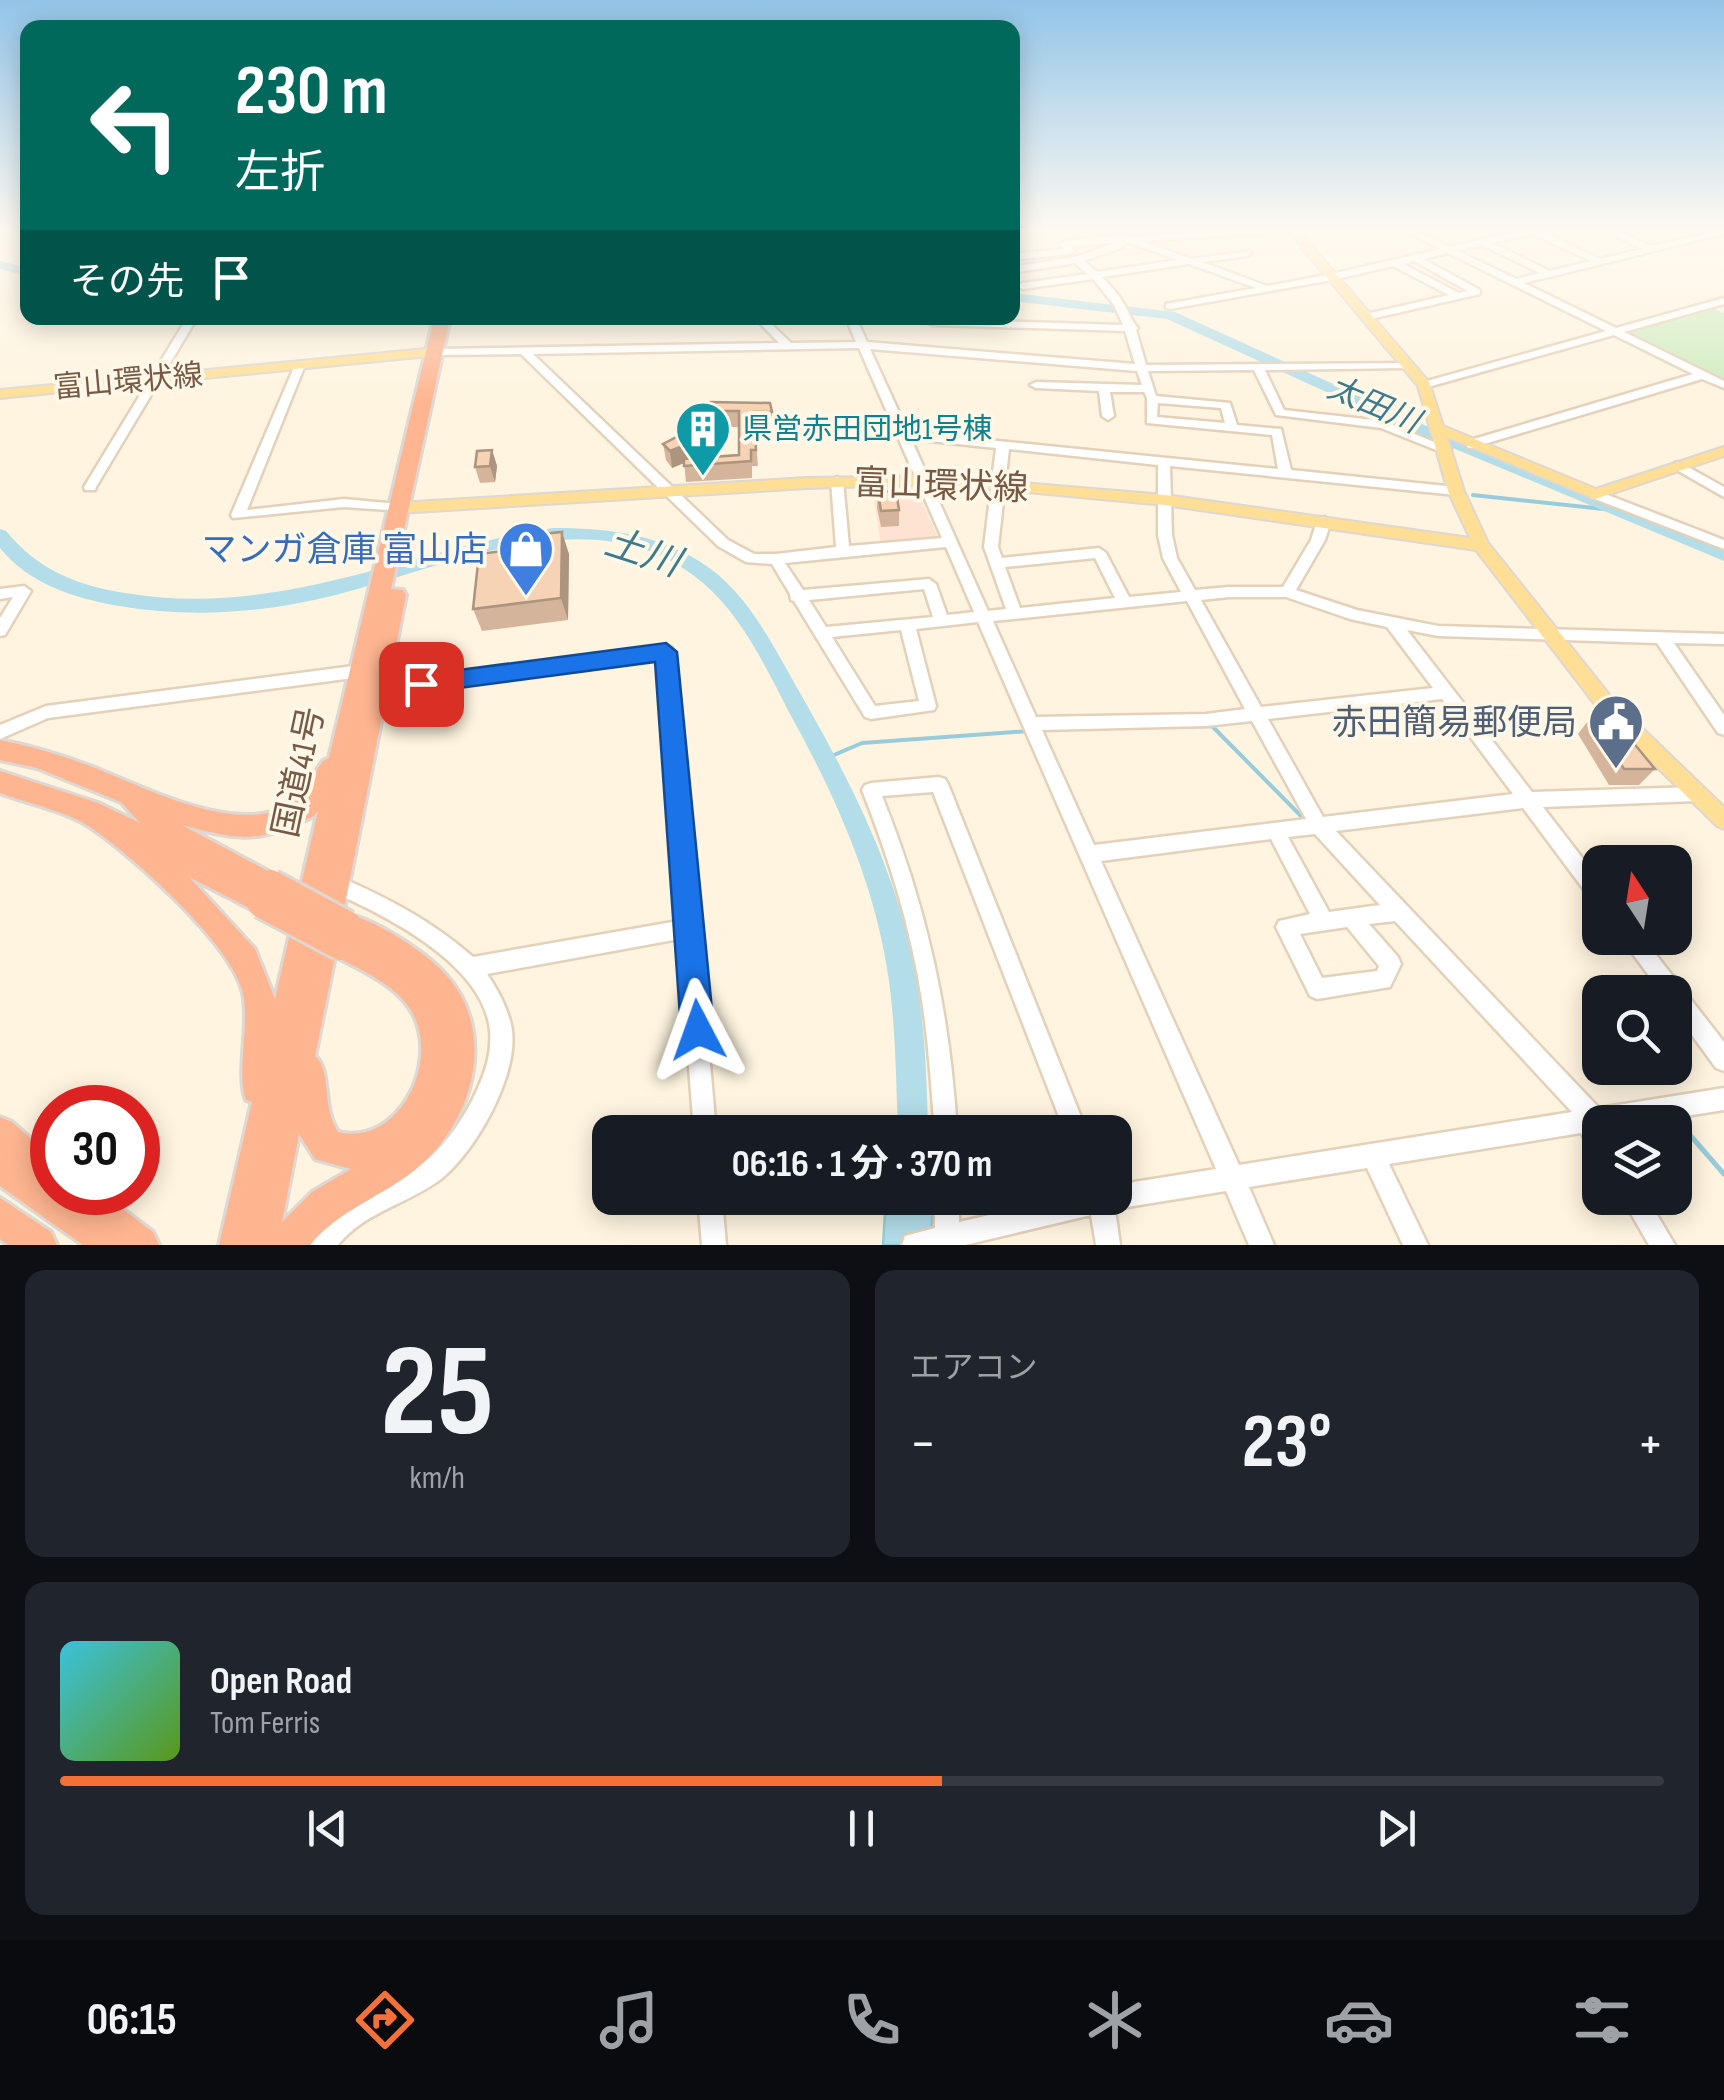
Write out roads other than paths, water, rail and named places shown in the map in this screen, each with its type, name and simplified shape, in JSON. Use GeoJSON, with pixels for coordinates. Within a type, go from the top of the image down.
{"type":"FeatureCollection","features":[{"type":"Feature","properties":{"kind":"highway","name":"国道41号"},"geometry":{"type":"LineString","coordinates":[[238,1245],[363,688],[386,603],[445,325]]}},
{"type":"Feature","properties":{"kind":"highway","name":"国道41号"},"geometry":{"type":"LineString","coordinates":[[259,1245],[335,884],[363,688]]}},
{"type":"Feature","properties":{"kind":"highway"},"geometry":{"type":"LineString","coordinates":[[3,742],[174,812],[220,826],[260,826],[281,820],[313,800],[323,788],[363,688]]}},
{"type":"Feature","properties":{"kind":"highway"},"geometry":{"type":"LineString","coordinates":[[4,783],[88,811],[344,935],[411,963],[446,999],[459,1029],[457,1080],[442,1116],[415,1148],[322,1205],[288,1245]]}},
{"type":"Feature","properties":{"kind":"highway"},"geometry":{"type":"LineString","coordinates":[[114,785],[169,832],[266,894]]}},
{"type":"Feature","properties":{"kind":"highway"},"geometry":{"type":"LineString","coordinates":[[88,811],[199,906],[241,953],[254,977],[264,1034],[238,1245]]}},
{"type":"Feature","properties":{"kind":"highway"},"geometry":{"type":"LineString","coordinates":[[335,884],[306,1106],[308,1123],[322,1146],[351,1153],[388,1142],[418,1116],[435,1082],[439,1040],[428,1007],[416,992],[344,935]]}},
{"type":"Feature","properties":{"kind":"highway"},"geometry":{"type":"LineString","coordinates":[[0,1134],[30,1161]]}},
{"type":"Feature","properties":{"kind":"highway"},"geometry":{"type":"LineString","coordinates":[[0,1165],[115,1245]]}},
{"type":"Feature","properties":{"kind":"highway"},"geometry":{"type":"LineString","coordinates":[[99,1215],[140,1245]]}},
{"type":"Feature","properties":{"kind":"highway"},"geometry":{"type":"LineString","coordinates":[[0,1216],[38,1245]]}},
{"type":"Feature","properties":{"kind":"main road"},"geometry":{"type":"LineString","coordinates":[[1341,288],[1424,385],[1456,491],[1482,545],[1608,707],[1724,820]]}},
{"type":"Feature","properties":{"kind":"main road","name":"富山環状線"},"geometry":{"type":"LineString","coordinates":[[0,394],[440,352]]}},
{"type":"Feature","properties":{"kind":"main road"},"geometry":{"type":"LineString","coordinates":[[1439,430],[1595,494],[1724,451]]}},
{"type":"Feature","properties":{"kind":"main road","name":"富山環状線"},"geometry":{"type":"LineString","coordinates":[[405,508],[837,481],[924,480],[999,483],[1164,500],[1482,545]]}},
{"type":"Feature","properties":{"kind":"street"},"geometry":{"type":"LineString","coordinates":[[1109,288],[1131,324],[1151,394],[1152,420],[1276,432],[1286,475]]}},
{"type":"Feature","properties":{"kind":"street"},"geometry":{"type":"LineString","coordinates":[[1170,306],[1267,288]]}},
{"type":"Feature","properties":{"kind":"street"},"geometry":{"type":"LineString","coordinates":[[1442,288],[1457,296]]}},
{"type":"Feature","properties":{"kind":"street"},"geometry":{"type":"LineString","coordinates":[[1366,318],[1477,292],[1470,288]]}},
{"type":"Feature","properties":{"kind":"street"},"geometry":{"type":"LineString","coordinates":[[1526,288],[1724,386]]}},
{"type":"Feature","properties":{"kind":"street"},"geometry":{"type":"LineString","coordinates":[[1424,385],[1724,300]]}},
{"type":"Feature","properties":{"kind":"street"},"geometry":{"type":"LineString","coordinates":[[1710,304],[1724,311]]}},
{"type":"Feature","properties":{"kind":"street"},"geometry":{"type":"LineString","coordinates":[[1020,322],[1131,324]]}},
{"type":"Feature","properties":{"kind":"street"},"geometry":{"type":"LineString","coordinates":[[90,487],[188,325]]}},
{"type":"Feature","properties":{"kind":"street"},"geometry":{"type":"LineString","coordinates":[[767,325],[787,345]]}},
{"type":"Feature","properties":{"kind":"street"},"geometry":{"type":"LineString","coordinates":[[854,325],[1262,1245]]}},
{"type":"Feature","properties":{"kind":"street"},"geometry":{"type":"LineString","coordinates":[[933,325],[939,348]]}},
{"type":"Feature","properties":{"kind":"street"},"geometry":{"type":"LineString","coordinates":[[440,352],[864,345],[939,348],[1141,368],[1408,364]]}},
{"type":"Feature","properties":{"kind":"street"},"geometry":{"type":"LineString","coordinates":[[523,350],[724,544],[751,559],[950,542]]}},
{"type":"Feature","properties":{"kind":"street"},"geometry":{"type":"LineString","coordinates":[[1032,358],[1037,391],[1104,388],[1226,405],[1232,428]]}},
{"type":"Feature","properties":{"kind":"street"},"geometry":{"type":"LineString","coordinates":[[300,365],[238,516],[344,503],[405,508]]}},
{"type":"Feature","properties":{"kind":"street"},"geometry":{"type":"LineString","coordinates":[[1258,367],[1280,413],[1384,426],[1445,449]]}},
{"type":"Feature","properties":{"kind":"street"},"geometry":{"type":"LineString","coordinates":[[1472,444],[1702,374]]}},
{"type":"Feature","properties":{"kind":"street"},"geometry":{"type":"LineString","coordinates":[[1104,388],[1108,416]]}},
{"type":"Feature","properties":{"kind":"street"},"geometry":{"type":"LineString","coordinates":[[903,436],[1456,491]]}},
{"type":"Feature","properties":{"kind":"street"},"geometry":{"type":"LineString","coordinates":[[1004,444],[991,547],[1014,614]]}},
{"type":"Feature","properties":{"kind":"street"},"geometry":{"type":"LineString","coordinates":[[1164,461],[1164,535],[1170,558],[1318,825],[1582,1115]]}},
{"type":"Feature","properties":{"kind":"street"},"geometry":{"type":"LineString","coordinates":[[1679,466],[1724,493]]}},
{"type":"Feature","properties":{"kind":"street"},"geometry":{"type":"LineString","coordinates":[[837,481],[842,551]]}},
{"type":"Feature","properties":{"kind":"street"},"geometry":{"type":"LineString","coordinates":[[1595,494],[1724,545]]}},
{"type":"Feature","properties":{"kind":"street"},"geometry":{"type":"LineString","coordinates":[[1288,592],[1324,522]]}},
{"type":"Feature","properties":{"kind":"street"},"geometry":{"type":"LineString","coordinates":[[996,562],[1098,553],[1124,602]]}},
{"type":"Feature","properties":{"kind":"street"},"geometry":{"type":"LineString","coordinates":[[776,558],[870,713],[928,706],[908,625]]}},
{"type":"Feature","properties":{"kind":"street"},"geometry":{"type":"LineString","coordinates":[[796,596],[930,584],[942,622]]}},
{"type":"Feature","properties":{"kind":"street"},"geometry":{"type":"LineString","coordinates":[[0,594],[24,591],[0,631]]}},
{"type":"Feature","properties":{"kind":"street"},"geometry":{"type":"LineString","coordinates":[[822,632],[1124,602],[1288,592],[1355,615],[1438,631],[1724,639]]}},
{"type":"Feature","properties":{"kind":"street"},"geometry":{"type":"LineString","coordinates":[[1392,622],[1582,872]]}},
{"type":"Feature","properties":{"kind":"street"},"geometry":{"type":"LineString","coordinates":[[1662,638],[1724,728]]}},
{"type":"Feature","properties":{"kind":"street"},"geometry":{"type":"LineString","coordinates":[[3,742],[26,718],[46,712],[363,688],[666,652],[704,1115]]}},
{"type":"Feature","properties":{"kind":"street"},"geometry":{"type":"LineString","coordinates":[[1031,724],[1206,720],[1445,692]]}},
{"type":"Feature","properties":{"kind":"street"},"geometry":{"type":"LineString","coordinates":[[945,1115],[937,1008],[924,945],[909,888],[872,790],[939,784],[1069,1115]]}},
{"type":"Feature","properties":{"kind":"street"},"geometry":{"type":"LineString","coordinates":[[1088,854],[1527,800],[1696,794]]}},
{"type":"Feature","properties":{"kind":"street"},"geometry":{"type":"LineString","coordinates":[[1275,830],[1324,922]]}},
{"type":"Feature","properties":{"kind":"street"},"geometry":{"type":"LineString","coordinates":[[322,1245],[349,1217],[431,1171],[450,1152],[498,1076],[500,1023],[486,986],[452,948],[426,930],[335,884]]}},
{"type":"Feature","properties":{"kind":"street"},"geometry":{"type":"LineString","coordinates":[[1352,918],[1391,964],[1383,980],[1317,989],[1286,927],[1352,918],[1399,912]]}},
{"type":"Feature","properties":{"kind":"street"},"geometry":{"type":"LineString","coordinates":[[468,968],[690,928]]}},
{"type":"Feature","properties":{"kind":"street"},"geometry":{"type":"LineString","coordinates":[[1644,955],[1659,975]]}},
{"type":"Feature","properties":{"kind":"street"},"geometry":{"type":"LineString","coordinates":[[1692,1018],[1724,1060]]}},
{"type":"Feature","properties":{"kind":"street"},"geometry":{"type":"LineString","coordinates":[[1692,1106],[1724,1099]]}},
{"type":"Feature","properties":{"kind":"street"},"geometry":{"type":"LineString","coordinates":[[1132,1194],[1373,1156],[1582,1130]]}},
{"type":"Feature","properties":{"kind":"street"},"geometry":{"type":"LineString","coordinates":[[1373,1156],[1416,1245]]}},
{"type":"Feature","properties":{"kind":"street"},"geometry":{"type":"LineString","coordinates":[[711,1215],[714,1245]]}},
{"type":"Feature","properties":{"kind":"street"},"geometry":{"type":"LineString","coordinates":[[944,1238],[946,1215]]}},
{"type":"Feature","properties":{"kind":"street"},"geometry":{"type":"LineString","coordinates":[[914,1245],[1038,1215]]}},
{"type":"Feature","properties":{"kind":"street"},"geometry":{"type":"LineString","coordinates":[[1107,1215],[1108,1245]]}},
{"type":"Feature","properties":{"kind":"street"},"geometry":{"type":"LineString","coordinates":[[1645,1215],[1664,1245]]}},
{"type":"Feature","properties":{"kind":"water"},"geometry":{"type":"Polygon","coordinates":[[[885,1215],[932,1215],[931,1245],[883,1245],[885,1215]]]}},
{"type":"Feature","properties":{"kind":"waterway","name":"太田川"},"geometry":{"type":"LineString","coordinates":[[1020,298],[1170,315],[1411,425],[1724,555]]}},
{"type":"Feature","properties":{"kind":"waterway"},"geometry":{"type":"LineString","coordinates":[[1473,495],[1613,510]]}},
{"type":"Feature","properties":{"kind":"waterway","name":"土川"},"geometry":{"type":"LineString","coordinates":[[0,535],[22,560],[61,584],[108,597],[187,606],[239,605],[318,593],[457,553],[553,534],[600,534],[646,543],[691,564],[740,610],[765,648],[837,781],[870,857],[903,978],[912,1115]]}},
{"type":"Feature","properties":{"kind":"waterway"},"geometry":{"type":"LineString","coordinates":[[1169,727],[1212,726],[1305,820]]}},
{"type":"Feature","properties":{"kind":"waterway"},"geometry":{"type":"LineString","coordinates":[[1039,730],[1059,730]]}},
{"type":"Feature","properties":{"kind":"waterway"},"geometry":{"type":"LineString","coordinates":[[827,758],[862,743],[1029,731]]}},
{"type":"Feature","properties":{"kind":"waterway"},"geometry":{"type":"LineString","coordinates":[[1692,1137],[1724,1174]]}},
{"type":"Feature","properties":{"kind":"tunnel"},"geometry":{"type":"LineString","coordinates":[[0,742],[4,737]]}},
{"type":"Feature","properties":{"kind":"place","name":"県営赤田団地1号棟"},"geometry":{"type":"Point","coordinates":[703,478]}},
{"type":"Feature","properties":{"kind":"place","name":"マンガ倉庫 富山店"},"geometry":{"type":"Point","coordinates":[526,598]}},
{"type":"Feature","properties":{"kind":"place","name":"赤田簡易郵便局"},"geometry":{"type":"Point","coordinates":[1616,771]}}]}
